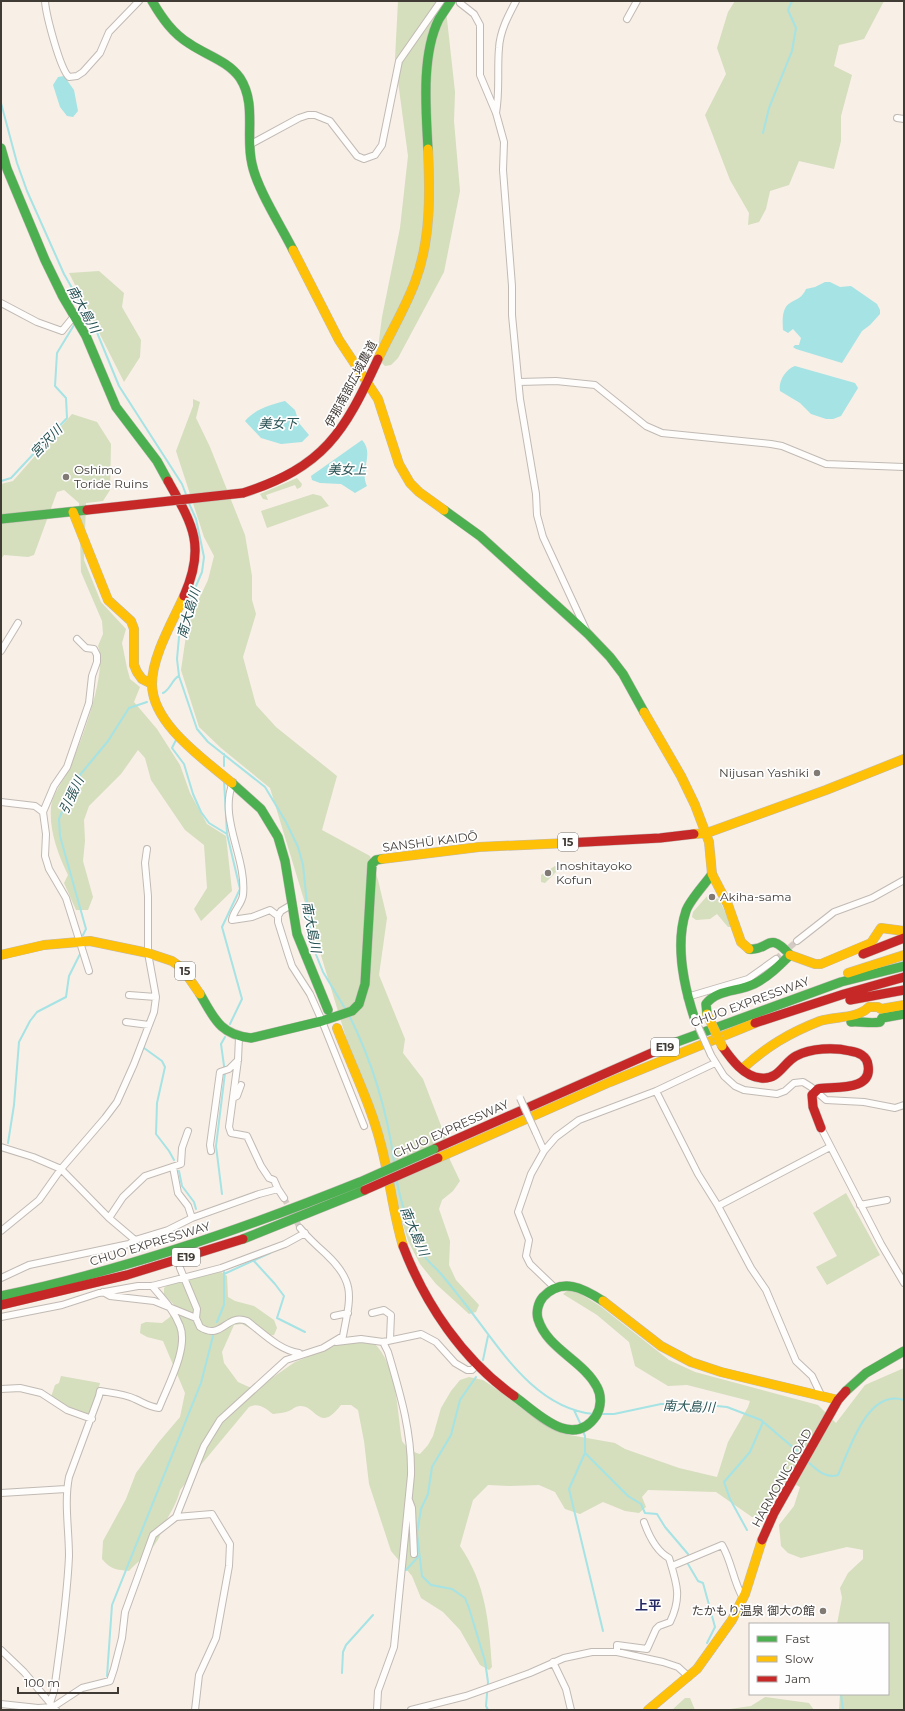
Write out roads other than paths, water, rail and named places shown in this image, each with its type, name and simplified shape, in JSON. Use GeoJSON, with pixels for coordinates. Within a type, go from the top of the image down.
{"type":"FeatureCollection","features":[{"type":"Feature","properties":{"kind":"main road"},"geometry":{"type":"LineString","coordinates":[[152,1],[162,19],[179,37],[229,67],[239,77],[246,92],[251,110],[251,162],[264,196],[339,340],[368,381],[383,411],[399,464],[410,483],[480,536],[588,634],[610,657],[643,707],[681,776],[707,833],[711,852],[712,874],[728,904],[739,937],[744,946],[755,950],[769,942],[774,942],[783,947],[790,955],[808,967],[821,971],[904,938]]}},
{"type":"Feature","properties":{"kind":"main road","name":"伊那南部広域農道"},"geometry":{"type":"LineString","coordinates":[[1,519],[243,493],[270,484],[297,471],[323,451],[335,438],[344,425],[368,381],[406,304],[423,255],[429,205],[430,165],[427,68],[434,31],[451,1]]}},
{"type":"Feature","properties":{"kind":"main road"},"geometry":{"type":"LineString","coordinates":[[1,148],[7,169],[45,260],[60,291],[75,315],[92,348],[116,408],[157,461],[173,487],[184,509],[195,540],[196,559],[194,571],[160,652],[152,684],[155,702],[168,725],[233,782],[261,809],[276,832],[285,859],[294,923],[328,1010]]}},
{"type":"Feature","properties":{"kind":"main road"},"geometry":{"type":"LineString","coordinates":[[73,512],[108,600],[116,609],[131,620],[133,624],[134,668],[139,676],[152,684]]}},
{"type":"Feature","properties":{"kind":"main road","name":"SANSHŪ KAIDŌ"},"geometry":{"type":"LineString","coordinates":[[239,1037],[251,1038],[322,1021],[352,1011],[359,1004],[365,984],[370,878],[372,864],[376,860],[479,847],[660,838],[707,833],[826,790],[904,759]]}},
{"type":"Feature","properties":{"kind":"main road"},"geometry":{"type":"LineString","coordinates":[[694,1017],[688,997],[684,974],[682,933],[684,915],[712,874]]}},
{"type":"Feature","properties":{"kind":"main road"},"geometry":{"type":"LineString","coordinates":[[790,955],[815,964],[821,964],[871,943],[875,938],[876,933],[881,928],[904,931]]}},
{"type":"Feature","properties":{"kind":"main road","name":"15"},"geometry":{"type":"LineString","coordinates":[[1,954],[44,945],[90,941],[148,953],[172,961],[182,968],[191,979],[216,1022],[229,1033],[239,1037]]}},
{"type":"Feature","properties":{"kind":"main road"},"geometry":{"type":"LineString","coordinates":[[790,955],[775,970],[758,982],[712,998],[706,1004],[707,1014],[722,1046],[732,1060],[742,1069],[756,1077],[769,1078],[781,1071],[797,1056],[808,1052],[833,1050],[854,1050],[858,1052],[867,1061],[868,1073],[860,1084],[851,1087],[827,1086],[816,1092],[811,1101],[812,1108],[821,1128]]}},
{"type":"Feature","properties":{"kind":"main road"},"geometry":{"type":"LineString","coordinates":[[752,1013],[768,1004],[832,978],[904,955]]}},
{"type":"Feature","properties":{"kind":"main road","name":"CHUO EXPRESSWAY"},"geometry":{"type":"LineString","coordinates":[[1,1305],[84,1286],[201,1253],[288,1221],[365,1190],[436,1154],[621,1066],[752,1013],[840,982],[904,966]]}},
{"type":"Feature","properties":{"kind":"main road","name":"CHUO EXPRESSWAY"},"geometry":{"type":"LineString","coordinates":[[1,1296],[104,1271],[197,1244],[436,1154],[616,1079],[762,1021],[904,977]]}},
{"type":"Feature","properties":{"kind":"main road"},"geometry":{"type":"LineString","coordinates":[[762,1021],[818,1006],[904,990]]}},
{"type":"Feature","properties":{"kind":"main road"},"geometry":{"type":"LineString","coordinates":[[742,1069],[764,1049],[821,1021],[863,1014],[866,1009],[870,1007],[878,1007],[881,1009],[904,1006]]}},
{"type":"Feature","properties":{"kind":"main road"},"geometry":{"type":"LineString","coordinates":[[806,1028],[858,1021],[865,1021],[872,1024],[880,1022],[882,1018],[904,1014]]}},
{"type":"Feature","properties":{"kind":"main road"},"geometry":{"type":"LineString","coordinates":[[337,1028],[381,1144],[393,1214],[403,1245],[434,1308],[478,1364],[493,1380],[544,1420],[559,1428],[586,1425],[599,1410],[601,1402],[600,1394],[592,1378],[551,1342],[540,1328],[537,1316],[537,1308],[540,1300],[554,1287],[565,1284],[576,1286],[590,1292],[661,1346],[694,1364],[838,1400]]}},
{"type":"Feature","properties":{"kind":"main road","name":"HARMONIC ROAD"},"geometry":{"type":"LineString","coordinates":[[648,1710],[697,1669],[732,1620],[744,1598],[762,1541],[774,1513],[838,1400],[853,1383],[866,1373],[904,1351]]}},
{"type":"Feature","properties":{"kind":"street"},"geometry":{"type":"LineString","coordinates":[[45,1],[53,39],[65,74],[69,78],[77,76],[83,72],[96,58],[100,53],[109,32],[139,1]]}},
{"type":"Feature","properties":{"kind":"street"},"geometry":{"type":"LineString","coordinates":[[251,144],[299,118],[308,115],[315,115],[326,118],[333,124],[358,156],[364,159],[375,155],[382,145],[399,61],[441,1]]}},
{"type":"Feature","properties":{"kind":"street"},"geometry":{"type":"LineString","coordinates":[[496,114],[499,99],[500,42],[502,31],[516,1]]}},
{"type":"Feature","properties":{"kind":"street"},"geometry":{"type":"LineString","coordinates":[[627,19],[637,1]]}},
{"type":"Feature","properties":{"kind":"street"},"geometry":{"type":"LineString","coordinates":[[460,3],[474,14],[480,25],[480,75],[496,114],[504,142],[503,170],[512,286],[512,315],[525,438],[536,494],[537,515],[543,537],[588,634]]}},
{"type":"Feature","properties":{"kind":"street"},"geometry":{"type":"LineString","coordinates":[[897,118],[904,119]]}},
{"type":"Feature","properties":{"kind":"street"},"geometry":{"type":"LineString","coordinates":[[1,298],[4,304],[37,322],[62,331],[75,315]]}},
{"type":"Feature","properties":{"kind":"street"},"geometry":{"type":"LineString","coordinates":[[519,382],[556,381],[595,385],[646,426],[662,434],[782,446],[826,464],[904,467]]}},
{"type":"Feature","properties":{"kind":"street"},"geometry":{"type":"LineString","coordinates":[[1,651],[18,623]]}},
{"type":"Feature","properties":{"kind":"street"},"geometry":{"type":"LineString","coordinates":[[77,640],[86,648],[94,649],[97,655],[97,662],[92,676],[89,703],[67,767],[54,786],[43,812],[47,863],[66,898],[89,971]]}},
{"type":"Feature","properties":{"kind":"street"},"geometry":{"type":"LineString","coordinates":[[233,782],[229,792],[230,827],[243,883],[243,897],[233,913],[232,920],[252,917],[270,910],[278,916]]}},
{"type":"Feature","properties":{"kind":"street"},"geometry":{"type":"LineString","coordinates":[[1,802],[35,806],[43,812]]}},
{"type":"Feature","properties":{"kind":"street"},"geometry":{"type":"LineString","coordinates":[[1,1231],[39,1200],[61,1169],[88,1140],[117,1102],[134,1064],[154,1012],[156,997],[148,953],[148,896],[145,863],[146,849]]}},
{"type":"Feature","properties":{"kind":"street"},"geometry":{"type":"LineString","coordinates":[[797,941],[834,912],[872,898],[904,880]]}},
{"type":"Feature","properties":{"kind":"street"},"geometry":{"type":"LineString","coordinates":[[291,905],[282,911],[278,916],[278,922],[292,966],[310,994],[364,1126]]}},
{"type":"Feature","properties":{"kind":"street"},"geometry":{"type":"LineString","coordinates":[[688,997],[748,979],[776,959]]}},
{"type":"Feature","properties":{"kind":"street"},"geometry":{"type":"LineString","coordinates":[[129,995],[156,997]]}},
{"type":"Feature","properties":{"kind":"street"},"geometry":{"type":"LineString","coordinates":[[694,1017],[714,1063],[730,1081],[744,1090],[777,1094],[798,1082],[807,1084],[826,1100],[864,1102],[895,1108],[904,1105]]}},
{"type":"Feature","properties":{"kind":"street"},"geometry":{"type":"LineString","coordinates":[[126,1022],[149,1025]]}},
{"type":"Feature","properties":{"kind":"street"},"geometry":{"type":"LineString","coordinates":[[239,1037],[238,1060],[229,1127],[231,1133],[247,1136],[261,1166],[269,1178],[274,1180],[284,1198]]}},
{"type":"Feature","properties":{"kind":"street"},"geometry":{"type":"LineString","coordinates":[[211,1151],[210,1145],[220,1072],[229,1069],[238,1060]]}},
{"type":"Feature","properties":{"kind":"street"},"geometry":{"type":"LineString","coordinates":[[554,1287],[530,1264],[526,1256],[528,1240],[518,1212],[531,1174],[544,1151],[556,1137],[580,1120],[656,1091],[714,1063]]}},
{"type":"Feature","properties":{"kind":"street"},"geometry":{"type":"LineString","coordinates":[[233,1098],[237,1096],[241,1085]]}},
{"type":"Feature","properties":{"kind":"street"},"geometry":{"type":"LineString","coordinates":[[656,1091],[698,1174],[718,1206],[751,1268],[766,1290],[796,1361],[812,1376],[821,1395]]}},
{"type":"Feature","properties":{"kind":"street"},"geometry":{"type":"LineString","coordinates":[[520,1098],[544,1151]]}},
{"type":"Feature","properties":{"kind":"street"},"geometry":{"type":"LineString","coordinates":[[821,1128],[860,1205],[904,1283]]}},
{"type":"Feature","properties":{"kind":"street"},"geometry":{"type":"LineString","coordinates":[[109,1218],[123,1197],[145,1176],[181,1164],[182,1148],[188,1131]]}},
{"type":"Feature","properties":{"kind":"street"},"geometry":{"type":"LineString","coordinates":[[718,1206],[830,1146]]}},
{"type":"Feature","properties":{"kind":"street"},"geometry":{"type":"LineString","coordinates":[[1,1148],[33,1157],[61,1169],[109,1218],[135,1240]]}},
{"type":"Feature","properties":{"kind":"street"},"geometry":{"type":"LineString","coordinates":[[173,1167],[178,1193],[188,1206],[192,1218]]}},
{"type":"Feature","properties":{"kind":"street"},"geometry":{"type":"LineString","coordinates":[[1,1278],[29,1265],[129,1244],[135,1240],[168,1230],[192,1218],[259,1194],[278,1189]]}},
{"type":"Feature","properties":{"kind":"street"},"geometry":{"type":"LineString","coordinates":[[860,1205],[887,1200]]}},
{"type":"Feature","properties":{"kind":"street"},"geometry":{"type":"LineString","coordinates":[[1,1704],[36,1709],[53,1707],[82,1688],[110,1681],[122,1638],[125,1612],[153,1535],[176,1517],[204,1446],[220,1420],[286,1360],[323,1348],[343,1336],[350,1311],[346,1277],[334,1261],[304,1234],[300,1228]]}},
{"type":"Feature","properties":{"kind":"street"},"geometry":{"type":"LineString","coordinates":[[168,1230],[172,1238]]}},
{"type":"Feature","properties":{"kind":"street"},"geometry":{"type":"LineString","coordinates":[[1,1317],[62,1305],[103,1292],[138,1286],[152,1286],[221,1268],[285,1244],[304,1234]]}},
{"type":"Feature","properties":{"kind":"street"},"geometry":{"type":"LineString","coordinates":[[180,1268],[197,1310],[196,1318],[200,1327],[212,1331],[220,1330],[234,1319],[241,1318],[282,1348],[290,1352],[301,1354]]}},
{"type":"Feature","properties":{"kind":"street"},"geometry":{"type":"LineString","coordinates":[[53,1707],[66,1602],[69,1555],[66,1489],[69,1477],[92,1418],[100,1391],[135,1398],[150,1407],[159,1408],[176,1368],[181,1343],[181,1328],[171,1308],[152,1286]]}},
{"type":"Feature","properties":{"kind":"street"},"geometry":{"type":"LineString","coordinates":[[103,1292],[110,1296],[154,1301],[196,1318]]}},
{"type":"Feature","properties":{"kind":"street"},"geometry":{"type":"LineString","coordinates":[[372,1313],[384,1310],[391,1315],[387,1341],[388,1352],[407,1419],[412,1452],[394,1648],[378,1691],[377,1710]]}},
{"type":"Feature","properties":{"kind":"street"},"geometry":{"type":"LineString","coordinates":[[334,1316],[350,1311]]}},
{"type":"Feature","properties":{"kind":"street"},"geometry":{"type":"LineString","coordinates":[[335,1342],[361,1339],[387,1341],[421,1334],[436,1342],[454,1363],[462,1368],[472,1370],[478,1364]]}},
{"type":"Feature","properties":{"kind":"street"},"geometry":{"type":"LineString","coordinates":[[1,1389],[20,1388],[41,1393],[67,1410],[92,1418]]}},
{"type":"Feature","properties":{"kind":"street"},"geometry":{"type":"LineString","coordinates":[[1,1493],[66,1489]]}},
{"type":"Feature","properties":{"kind":"street"},"geometry":{"type":"LineString","coordinates":[[408,1498],[412,1508],[414,1554]]}},
{"type":"Feature","properties":{"kind":"street"},"geometry":{"type":"LineString","coordinates":[[176,1517],[212,1514],[230,1544],[228,1573],[216,1638],[199,1675],[196,1710]]}},
{"type":"Feature","properties":{"kind":"street"},"geometry":{"type":"LineString","coordinates":[[617,1652],[617,1645],[646,1649],[656,1629],[659,1626],[670,1622],[676,1609],[678,1598],[676,1577],[672,1566],[669,1558],[662,1554],[656,1547],[644,1522]]}},
{"type":"Feature","properties":{"kind":"street"},"geometry":{"type":"LineString","coordinates":[[672,1566],[722,1545],[727,1554],[737,1586],[744,1598]]}},
{"type":"Feature","properties":{"kind":"street"},"geometry":{"type":"LineString","coordinates":[[1,1650],[11,1658],[53,1707]]}},
{"type":"Feature","properties":{"kind":"street"},"geometry":{"type":"LineString","coordinates":[[411,1710],[446,1702],[483,1690],[576,1654],[617,1652],[663,1662],[678,1667],[689,1677]]}},
{"type":"Feature","properties":{"kind":"street"},"geometry":{"type":"LineString","coordinates":[[553,1662],[566,1689],[571,1710]]}},
{"type":"Feature","properties":{"kind":"water"},"geometry":{"type":"Polygon","coordinates":[[[64,76],[74,90],[78,111],[73,117],[67,116],[60,107],[53,85],[58,77],[64,76]]]}},
{"type":"Feature","properties":{"kind":"water"},"geometry":{"type":"Polygon","coordinates":[[[825,282],[830,282],[840,287],[851,286],[877,304],[880,310],[880,314],[862,331],[842,363],[796,349],[793,347],[795,345],[799,345],[801,338],[793,329],[788,333],[783,330],[784,311],[787,306],[803,295],[806,289],[815,287],[825,282]]]}},
{"type":"Feature","properties":{"kind":"water"},"geometry":{"type":"Polygon","coordinates":[[[795,366],[855,383],[858,388],[841,416],[833,419],[826,419],[811,414],[800,403],[780,391],[781,379],[795,366]]]}},
{"type":"Feature","properties":{"kind":"water","name":"美女下"},"geometry":{"type":"Polygon","coordinates":[[[285,401],[295,410],[299,423],[309,435],[302,442],[281,444],[261,438],[245,421],[258,410],[285,401]]]}},
{"type":"Feature","properties":{"kind":"water","name":"美女上"},"geometry":{"type":"Polygon","coordinates":[[[362,440],[366,445],[367,451],[365,480],[367,486],[355,493],[341,484],[320,483],[312,480],[311,476],[362,440]]]}},
{"type":"Feature","properties":{"kind":"waterway"},"geometry":{"type":"LineString","coordinates":[[763,133],[769,108],[792,51],[796,28],[788,10],[792,1]]}},
{"type":"Feature","properties":{"kind":"waterway","name":"南大島川"},"geometry":{"type":"LineString","coordinates":[[1,103],[17,163],[27,191],[64,274],[96,330],[119,386],[182,484],[187,497]]}},
{"type":"Feature","properties":{"kind":"waterway","name":"南大島川"},"geometry":{"type":"LineString","coordinates":[[82,314],[86,309]]}},
{"type":"Feature","properties":{"kind":"waterway","name":"宮沢川"},"geometry":{"type":"LineString","coordinates":[[1,481],[11,478],[67,418],[66,398],[55,386],[57,353],[74,325]]}},
{"type":"Feature","properties":{"kind":"waterway","name":"南大島川"},"geometry":{"type":"LineString","coordinates":[[188,501],[196,519],[204,557],[202,572],[187,607],[179,637],[177,659],[179,676],[197,729],[208,742],[265,787],[286,822],[298,847],[303,865],[309,922],[315,952],[323,972],[346,1010]]}},
{"type":"Feature","properties":{"kind":"waterway","name":"引張川"},"geometry":{"type":"LineString","coordinates":[[163,693],[179,676]]}},
{"type":"Feature","properties":{"kind":"waterway","name":"引張川"},"geometry":{"type":"LineString","coordinates":[[83,935],[86,929],[60,836],[59,819],[75,781],[108,741],[129,708],[147,702]]}},
{"type":"Feature","properties":{"kind":"waterway"},"geometry":{"type":"LineString","coordinates":[[176,740],[172,748],[184,764],[193,794],[201,812],[209,823],[227,834]]}},
{"type":"Feature","properties":{"kind":"waterway"},"geometry":{"type":"LineString","coordinates":[[224,754],[224,766]]}},
{"type":"Feature","properties":{"kind":"waterway"},"geometry":{"type":"LineString","coordinates":[[224,780],[227,834],[240,889],[222,927],[242,999],[230,1024]]}},
{"type":"Feature","properties":{"kind":"waterway","name":"引張川"},"geometry":{"type":"LineString","coordinates":[[8,1143],[14,1105],[19,1042],[30,1021],[37,1012],[66,997],[69,976],[80,954]]}},
{"type":"Feature","properties":{"kind":"waterway","name":"南大島川"},"geometry":{"type":"LineString","coordinates":[[349,1015],[365,1050],[378,1086],[394,1161]]}},
{"type":"Feature","properties":{"kind":"waterway"},"geometry":{"type":"LineString","coordinates":[[222,1194],[216,1146],[225,1073],[221,1044],[225,1037]]}},
{"type":"Feature","properties":{"kind":"waterway"},"geometry":{"type":"LineString","coordinates":[[144,1048],[162,1061],[165,1067],[157,1103],[156,1134],[174,1160]]}},
{"type":"Feature","properties":{"kind":"waterway"},"geometry":{"type":"LineString","coordinates":[[179,1171],[182,1186],[194,1202],[196,1209]]}},
{"type":"Feature","properties":{"kind":"waterway","name":"南大島川"},"geometry":{"type":"LineString","coordinates":[[397,1182],[407,1219],[418,1247],[426,1259],[439,1271],[452,1287],[518,1371],[534,1387],[552,1400],[572,1409],[594,1414]]}},
{"type":"Feature","properties":{"kind":"waterway"},"geometry":{"type":"LineString","coordinates":[[224,1274],[270,1253]]}},
{"type":"Feature","properties":{"kind":"waterway"},"geometry":{"type":"LineString","coordinates":[[253,1260],[284,1296],[277,1318],[305,1332]]}},
{"type":"Feature","properties":{"kind":"waterway"},"geometry":{"type":"LineString","coordinates":[[217,1322],[224,1305],[224,1272]]}},
{"type":"Feature","properties":{"kind":"waterway"},"geometry":{"type":"LineString","coordinates":[[107,1676],[112,1605],[201,1383],[213,1336]]}},
{"type":"Feature","properties":{"kind":"waterway"},"geometry":{"type":"LineString","coordinates":[[483,1360],[488,1336]]}},
{"type":"Feature","properties":{"kind":"waterway"},"geometry":{"type":"LineString","coordinates":[[476,1377],[460,1400],[451,1435],[432,1467],[428,1494],[421,1509],[417,1533],[422,1576],[431,1585],[452,1589],[465,1598],[485,1661],[488,1682],[486,1706],[488,1710]]}},
{"type":"Feature","properties":{"kind":"waterway","name":"南大島川"},"geometry":{"type":"LineString","coordinates":[[807,1461],[817,1470],[829,1476],[838,1475],[861,1424],[870,1412],[880,1403],[891,1399],[904,1400]]}},
{"type":"Feature","properties":{"kind":"waterway","name":"南大島川"},"geometry":{"type":"LineString","coordinates":[[600,1414],[614,1414],[661,1404],[697,1404],[727,1407],[761,1420],[803,1456]]}},
{"type":"Feature","properties":{"kind":"waterway"},"geometry":{"type":"LineString","coordinates":[[574,1410],[581,1425]]}},
{"type":"Feature","properties":{"kind":"waterway"},"geometry":{"type":"LineString","coordinates":[[747,1530],[730,1499],[724,1482],[750,1452],[763,1422]]}},
{"type":"Feature","properties":{"kind":"waterway"},"geometry":{"type":"LineString","coordinates":[[582,1429],[585,1436],[585,1453],[569,1489],[603,1631]]}},
{"type":"Feature","properties":{"kind":"waterway"},"geometry":{"type":"LineString","coordinates":[[585,1453],[628,1496],[641,1504],[645,1513],[657,1514],[665,1527],[688,1554]]}},
{"type":"Feature","properties":{"kind":"waterway"},"geometry":{"type":"LineString","coordinates":[[406,1570],[419,1556]]}},
{"type":"Feature","properties":{"kind":"waterway"},"geometry":{"type":"LineString","coordinates":[[688,1564],[698,1581],[703,1583],[715,1627],[707,1643]]}},
{"type":"Feature","properties":{"kind":"waterway"},"geometry":{"type":"LineString","coordinates":[[342,1673],[343,1652],[346,1645],[373,1615]]}},
{"type":"Feature","properties":{"kind":"waterway"},"geometry":{"type":"LineString","coordinates":[[841,1695],[843,1710]]}},
{"type":"Feature","properties":{"kind":"tunnel"},"geometry":{"type":"LineString","coordinates":[[776,959],[797,941]]}},
{"type":"Feature","properties":{"kind":"tunnel"},"geometry":{"type":"LineString","coordinates":[[284,1198],[300,1228]]}},
{"type":"Feature","properties":{"kind":"place","name":"Oshimo Toride Ruins"},"geometry":{"type":"Point","coordinates":[66,477]}},
{"type":"Feature","properties":{"kind":"place","name":"Nijusan Yashiki"},"geometry":{"type":"Point","coordinates":[817,773]}},
{"type":"Feature","properties":{"kind":"place","name":"Inoshitayoko Kofun"},"geometry":{"type":"Point","coordinates":[548,873]}},
{"type":"Feature","properties":{"kind":"place","name":"Akiha-sama"},"geometry":{"type":"Point","coordinates":[712,897]}},
{"type":"Feature","properties":{"kind":"place","name":"たかもり温泉 御大の館"},"geometry":{"type":"Point","coordinates":[823,1611]}},
{"type":"Feature","properties":{"kind":"district","name":"上平"},"geometry":{"type":"Point","coordinates":[648,1605]}}]}
